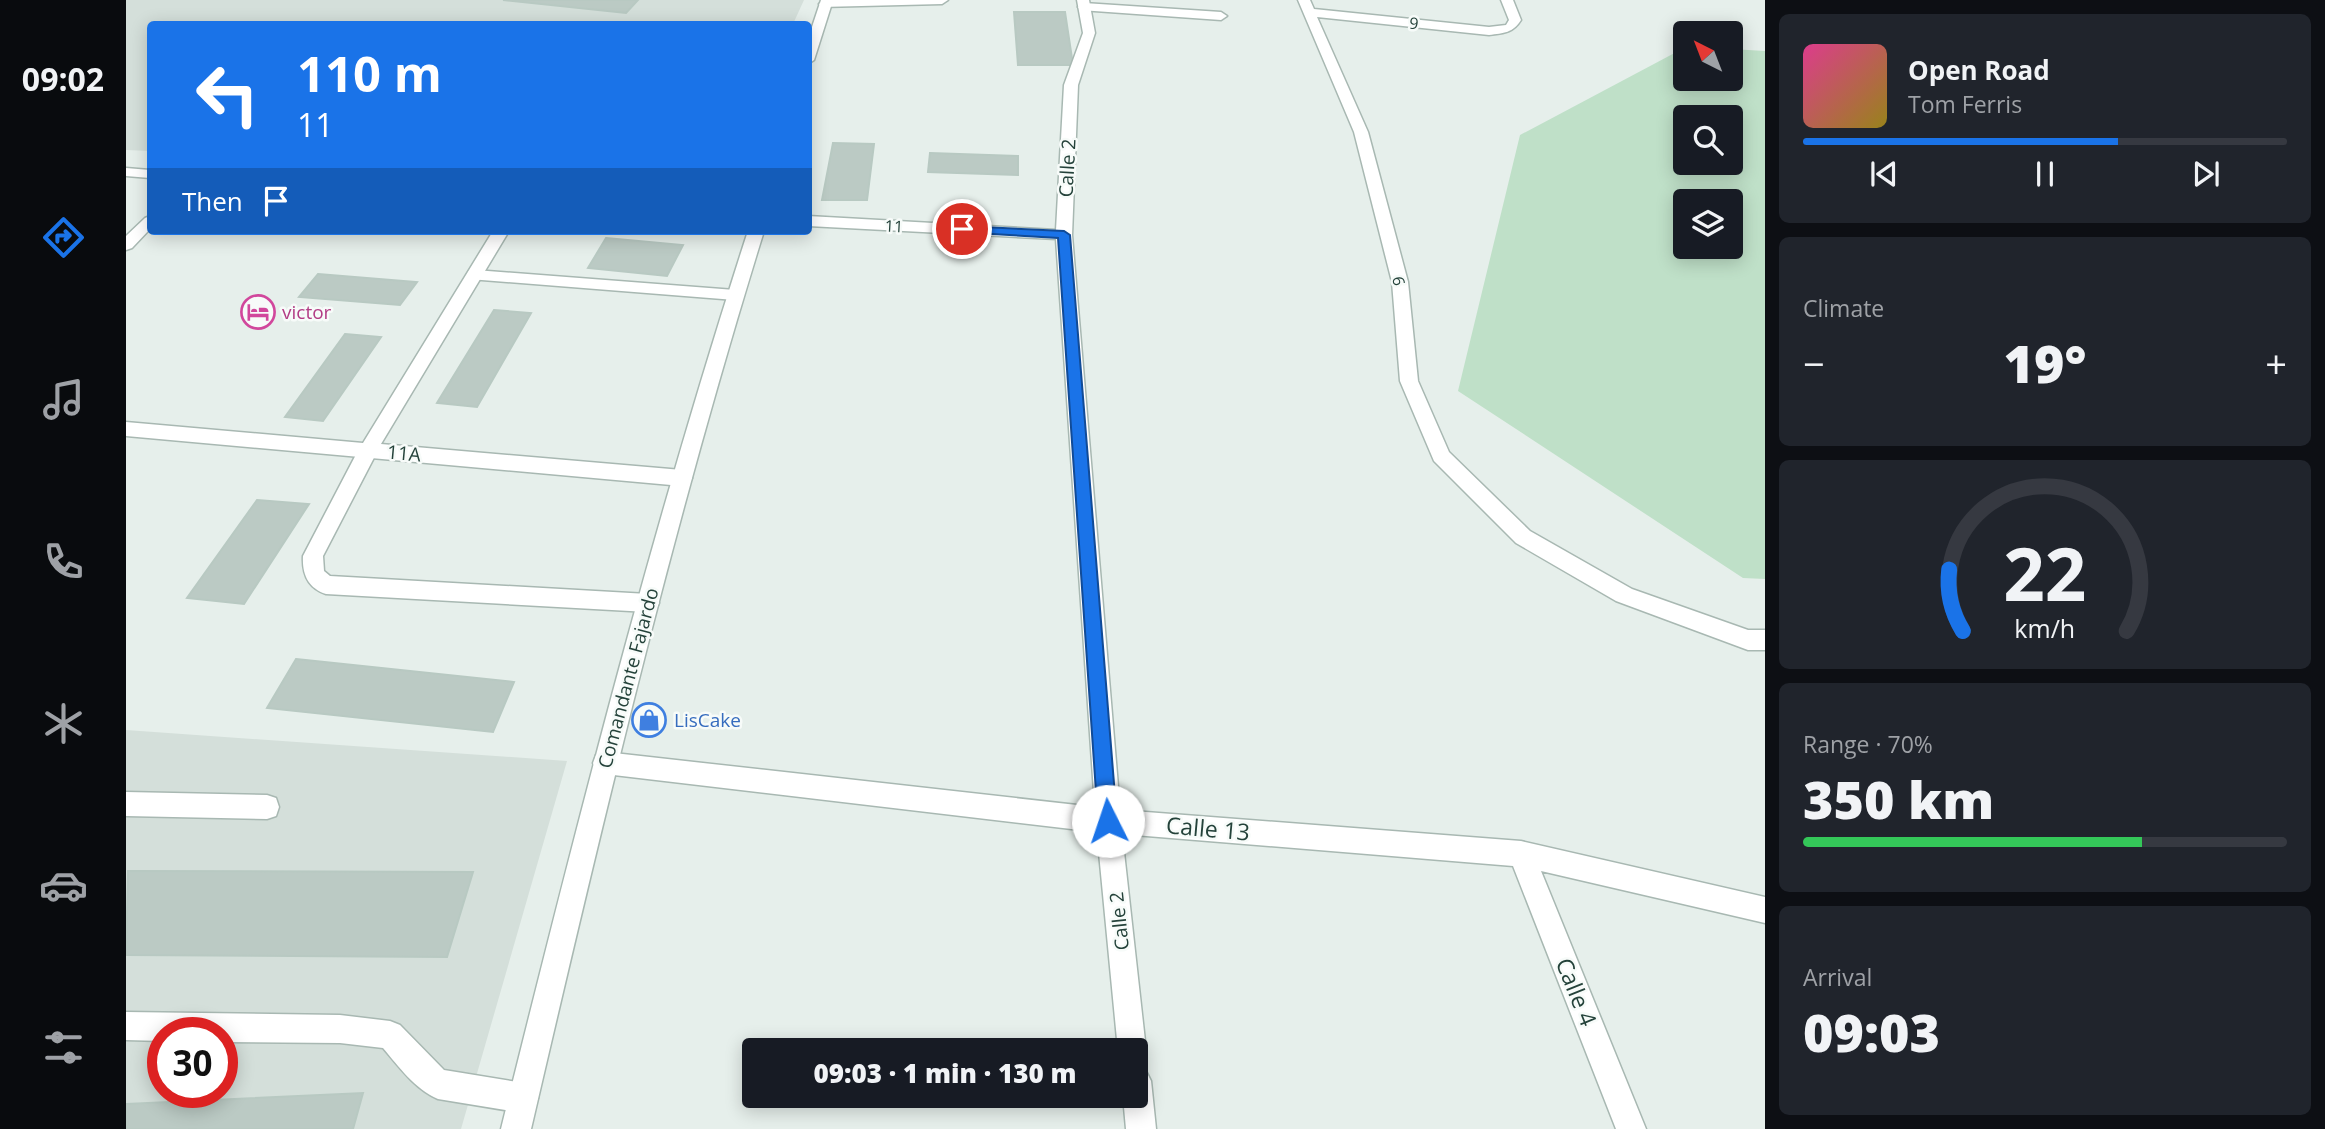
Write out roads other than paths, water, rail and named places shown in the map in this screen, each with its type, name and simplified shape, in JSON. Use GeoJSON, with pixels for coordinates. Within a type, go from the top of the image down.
{"type":"FeatureCollection","features":[{"type":"Feature","properties":{"kind":"street"},"geometry":{"type":"LineString","coordinates":[[812,47],[826,2],[942,0]]}},
{"type":"Feature","properties":{"kind":"street","name":"9"},"geometry":{"type":"LineString","coordinates":[[1306,6],[1489,32],[1510,28],[1515,20],[1507,0]]}},
{"type":"Feature","properties":{"kind":"street"},"geometry":{"type":"LineString","coordinates":[[1084,3],[1221,16]]}},
{"type":"Feature","properties":{"kind":"street","name":"Calle 2"},"geometry":{"type":"LineString","coordinates":[[1084,3],[1089,33],[1071,85],[1064,235],[1108,821],[1131,1038]]}},
{"type":"Feature","properties":{"kind":"street","name":"6"},"geometry":{"type":"LineString","coordinates":[[1306,6],[1361,132],[1400,282],[1409,381],[1441,456],[1523,537],[1624,595],[1748,640],[1765,640]]}},
{"type":"Feature","properties":{"kind":"street"},"geometry":{"type":"LineString","coordinates":[[126,172],[147,174]]}},
{"type":"Feature","properties":{"kind":"street","name":"11"},"geometry":{"type":"LineString","coordinates":[[812,221],[1064,235]]}},
{"type":"Feature","properties":{"kind":"street"},"geometry":{"type":"LineString","coordinates":[[126,245],[147,224]]}},
{"type":"Feature","properties":{"kind":"street"},"geometry":{"type":"LineString","coordinates":[[499,235],[368,450],[313,556],[312,568],[316,579],[326,584],[648,603]]}},
{"type":"Feature","properties":{"kind":"street","name":"Comandante Fajardo"},"geometry":{"type":"LineString","coordinates":[[516,1129],[605,763],[682,478],[755,235]]}},
{"type":"Feature","properties":{"kind":"street"},"geometry":{"type":"LineString","coordinates":[[474,275],[735,295]]}},
{"type":"Feature","properties":{"kind":"street","name":"11A"},"geometry":{"type":"LineString","coordinates":[[126,429],[682,478]]}},
{"type":"Feature","properties":{"kind":"street","name":"Calle 13"},"geometry":{"type":"LineString","coordinates":[[605,763],[1108,821],[1521,854],[1765,910]]}},
{"type":"Feature","properties":{"kind":"street"},"geometry":{"type":"LineString","coordinates":[[126,804],[267,807]]}},
{"type":"Feature","properties":{"kind":"street","name":"Calle 4"},"geometry":{"type":"LineString","coordinates":[[1521,854],[1631,1129]]}},
{"type":"Feature","properties":{"kind":"street"},"geometry":{"type":"LineString","coordinates":[[126,1026],[340,1029],[390,1035],[419,1068],[438,1084],[523,1098]]}},
{"type":"Feature","properties":{"kind":"street"},"geometry":{"type":"LineString","coordinates":[[1139,1108],[1141,1129]]}},
{"type":"Feature","properties":{"kind":"place","name":"victor"},"geometry":{"type":"Point","coordinates":[258,312]}},
{"type":"Feature","properties":{"kind":"place","name":"LisCake"},"geometry":{"type":"Point","coordinates":[649,720]}}]}
